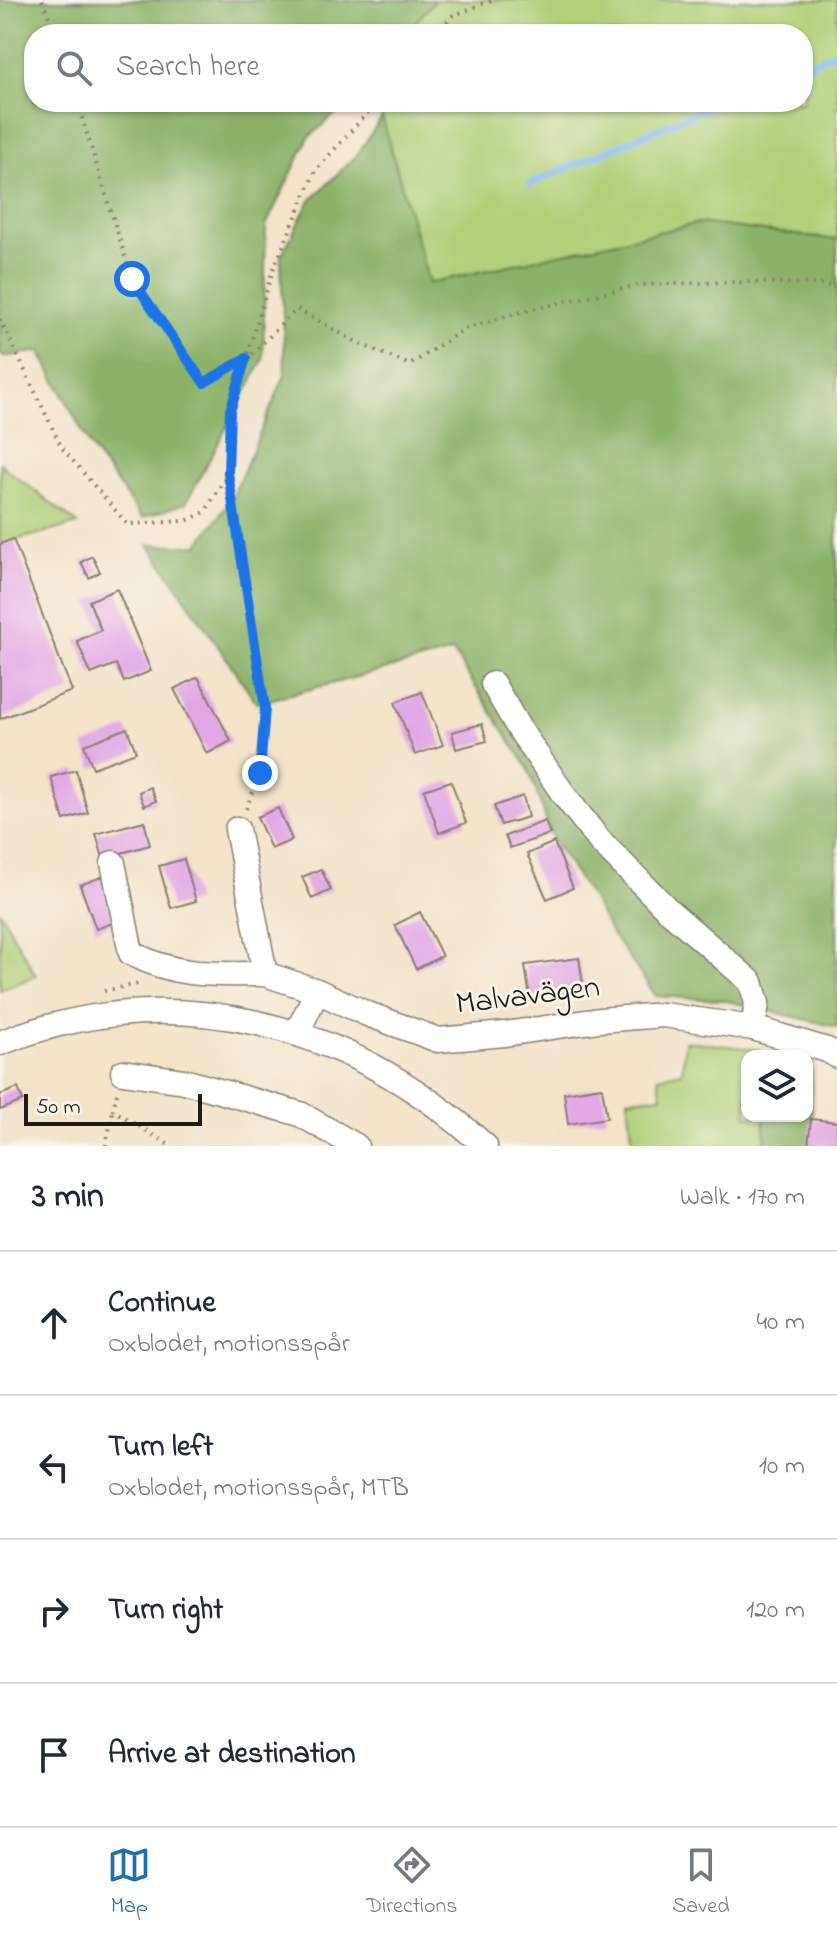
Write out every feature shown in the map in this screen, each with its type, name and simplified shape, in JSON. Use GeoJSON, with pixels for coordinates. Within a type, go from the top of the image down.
{"type":"FeatureCollection","features":[{"type":"Feature","properties":{"kind":"street"},"geometry":{"type":"LineString","coordinates":[[493,684],[564,795],[599,840],[668,910],[751,982],[757,1003],[753,1028]]}},
{"type":"Feature","properties":{"kind":"street"},"geometry":{"type":"LineString","coordinates":[[237,829],[265,974]]}},
{"type":"Feature","properties":{"kind":"street","name":"Malvavägen"},"geometry":{"type":"LineString","coordinates":[[113,863],[131,953],[157,966],[191,974],[265,974],[317,991],[438,1040],[663,1015],[753,1028],[827,1050],[837,1056]]}},
{"type":"Feature","properties":{"kind":"street"},"geometry":{"type":"LineString","coordinates":[[297,1033],[317,991]]}},
{"type":"Feature","properties":{"kind":"street"},"geometry":{"type":"LineString","coordinates":[[0,1043],[56,1024],[127,1012],[169,1011],[247,1019],[297,1033],[348,1053],[403,1082],[485,1146]]}},
{"type":"Feature","properties":{"kind":"street"},"geometry":{"type":"LineString","coordinates":[[123,1072],[184,1081],[300,1114],[356,1146]]}},
{"type":"Feature","properties":{"kind":"path"},"geometry":{"type":"LineString","coordinates":[[42,0],[52,24]]}},
{"type":"Feature","properties":{"kind":"path"},"geometry":{"type":"LineString","coordinates":[[445,24],[452,16],[492,0]]}},
{"type":"Feature","properties":{"kind":"path"},"geometry":{"type":"LineString","coordinates":[[80,112],[132,279],[204,383],[246,358],[297,309],[360,344],[410,365],[464,329],[524,311],[639,285],[823,284],[837,288]]}},
{"type":"Feature","properties":{"kind":"path"},"geometry":{"type":"LineString","coordinates":[[237,829],[260,773],[265,708],[228,473],[230,411],[273,270],[316,170],[368,112]]}},
{"type":"Feature","properties":{"kind":"path"},"geometry":{"type":"LineString","coordinates":[[0,319],[62,448],[127,524],[186,521],[205,512],[228,473]]}},
{"type":"Feature","properties":{"kind":"path"},"geometry":{"type":"LineString","coordinates":[[106,1146],[123,1072]]}},
{"type":"Feature","properties":{"kind":"path"},"geometry":{"type":"LineString","coordinates":[[113,1110],[171,1146]]}},
{"type":"Feature","properties":{"kind":"green space"},"geometry":{"type":"Polygon","coordinates":[[[0,0],[435,0],[414,24],[24,24],[24,112],[338,112],[309,137],[266,225],[263,360],[186,503],[142,518],[91,448],[40,351],[3,357],[0,353],[0,0]]]}},
{"type":"Feature","properties":{"kind":"green space"},"geometry":{"type":"Polygon","coordinates":[[[435,0],[837,0],[837,240],[699,223],[429,284],[381,112],[813,112],[813,24],[414,24],[435,0]]]}},
{"type":"Feature","properties":{"kind":"green space"},"geometry":{"type":"Polygon","coordinates":[[[382,117],[429,283],[699,223],[837,240],[837,1027],[723,1000],[656,996],[609,930],[554,842],[528,768],[453,652],[257,703],[149,545],[198,545],[231,500],[285,375],[281,256],[309,202],[356,156],[382,117]]]}},
{"type":"Feature","properties":{"kind":"green space"},"geometry":{"type":"Polygon","coordinates":[[[0,463],[5,468],[78,524],[0,544],[0,463]]]}},
{"type":"Feature","properties":{"kind":"green space"},"geometry":{"type":"Polygon","coordinates":[[[0,911],[36,976],[0,990],[0,911]]]}},
{"type":"Feature","properties":{"kind":"green space"},"geometry":{"type":"Polygon","coordinates":[[[685,1041],[761,1050],[741,1050],[741,1122],[764,1122],[766,1146],[633,1146],[628,1099],[662,1096],[658,1077],[682,1072],[685,1041]]]}},
{"type":"Feature","properties":{"kind":"green space"},"geometry":{"type":"Polygon","coordinates":[[[764,1122],[812,1122],[812,1146],[766,1146],[764,1122]]]}},
{"type":"Feature","properties":{"kind":"building"},"geometry":{"type":"Polygon","coordinates":[[[13,539],[72,691],[0,719],[0,544],[13,539]]]}},
{"type":"Feature","properties":{"kind":"building"},"geometry":{"type":"Polygon","coordinates":[[[92,556],[100,572],[89,578],[81,562],[92,556]]]}},
{"type":"Feature","properties":{"kind":"building"},"geometry":{"type":"Polygon","coordinates":[[[117,589],[151,671],[124,682],[116,664],[91,674],[77,641],[101,630],[89,601],[117,589]]]}},
{"type":"Feature","properties":{"kind":"building"},"geometry":{"type":"Polygon","coordinates":[[[198,677],[231,741],[207,754],[174,689],[198,677]]]}},
{"type":"Feature","properties":{"kind":"building"},"geometry":{"type":"Polygon","coordinates":[[[422,692],[443,745],[415,755],[395,702],[422,692]]]}},
{"type":"Feature","properties":{"kind":"building"},"geometry":{"type":"Polygon","coordinates":[[[482,724],[487,741],[456,749],[452,732],[482,724]]]}},
{"type":"Feature","properties":{"kind":"building"},"geometry":{"type":"Polygon","coordinates":[[[127,728],[136,752],[93,768],[84,745],[127,728]]]}},
{"type":"Feature","properties":{"kind":"building"},"geometry":{"type":"Polygon","coordinates":[[[76,770],[88,813],[64,820],[51,777],[76,770]]]}},
{"type":"Feature","properties":{"kind":"building"},"geometry":{"type":"Polygon","coordinates":[[[451,781],[466,823],[439,833],[424,790],[451,781]]]}},
{"type":"Feature","properties":{"kind":"building"},"geometry":{"type":"Polygon","coordinates":[[[150,787],[156,801],[144,806],[139,792],[150,787]]]}},
{"type":"Feature","properties":{"kind":"building"},"geometry":{"type":"Polygon","coordinates":[[[523,796],[528,817],[501,825],[494,806],[523,796]]]}},
{"type":"Feature","properties":{"kind":"building"},"geometry":{"type":"Polygon","coordinates":[[[278,808],[292,840],[271,849],[257,817],[278,808]]]}},
{"type":"Feature","properties":{"kind":"building"},"geometry":{"type":"Polygon","coordinates":[[[144,821],[150,845],[103,858],[96,834],[144,821]]]}},
{"type":"Feature","properties":{"kind":"building"},"geometry":{"type":"Polygon","coordinates":[[[545,821],[550,834],[510,848],[505,836],[545,821]]]}},
{"type":"Feature","properties":{"kind":"building"},"geometry":{"type":"Polygon","coordinates":[[[554,842],[573,888],[547,899],[527,854],[554,842]]]}},
{"type":"Feature","properties":{"kind":"building"},"geometry":{"type":"Polygon","coordinates":[[[184,859],[196,901],[171,908],[159,866],[184,859]]]}},
{"type":"Feature","properties":{"kind":"building"},"geometry":{"type":"Polygon","coordinates":[[[321,869],[331,890],[312,899],[302,877],[321,869]]]}},
{"type":"Feature","properties":{"kind":"building"},"geometry":{"type":"Polygon","coordinates":[[[106,875],[121,920],[96,929],[80,885],[106,875]]]}},
{"type":"Feature","properties":{"kind":"building"},"geometry":{"type":"Polygon","coordinates":[[[420,912],[442,956],[416,969],[395,925],[420,912]]]}},
{"type":"Feature","properties":{"kind":"building"},"geometry":{"type":"Polygon","coordinates":[[[579,958],[584,990],[530,998],[525,965],[579,958]]]}},
{"type":"Feature","properties":{"kind":"building"},"geometry":{"type":"Polygon","coordinates":[[[602,1087],[607,1118],[568,1124],[564,1093],[602,1087]]]}},
{"type":"Feature","properties":{"kind":"building"},"geometry":{"type":"Polygon","coordinates":[[[18,1088],[23,1101],[0,1110],[0,1095],[18,1088]]]}},
{"type":"Feature","properties":{"kind":"building"},"geometry":{"type":"Polygon","coordinates":[[[813,1119],[837,1122],[837,1146],[808,1146],[813,1119]]]}},
{"type":"Feature","properties":{"kind":"waterway"},"geometry":{"type":"LineString","coordinates":[[813,63],[837,52]]}},
{"type":"Feature","properties":{"kind":"waterway"},"geometry":{"type":"LineString","coordinates":[[530,184],[697,112]]}},
{"type":"Feature","properties":{"kind":"route"},"geometry":{"type":"LineString","coordinates":[[132,279],[204,383],[246,358],[230,411],[228,473],[265,708],[260,773]]}}]}
